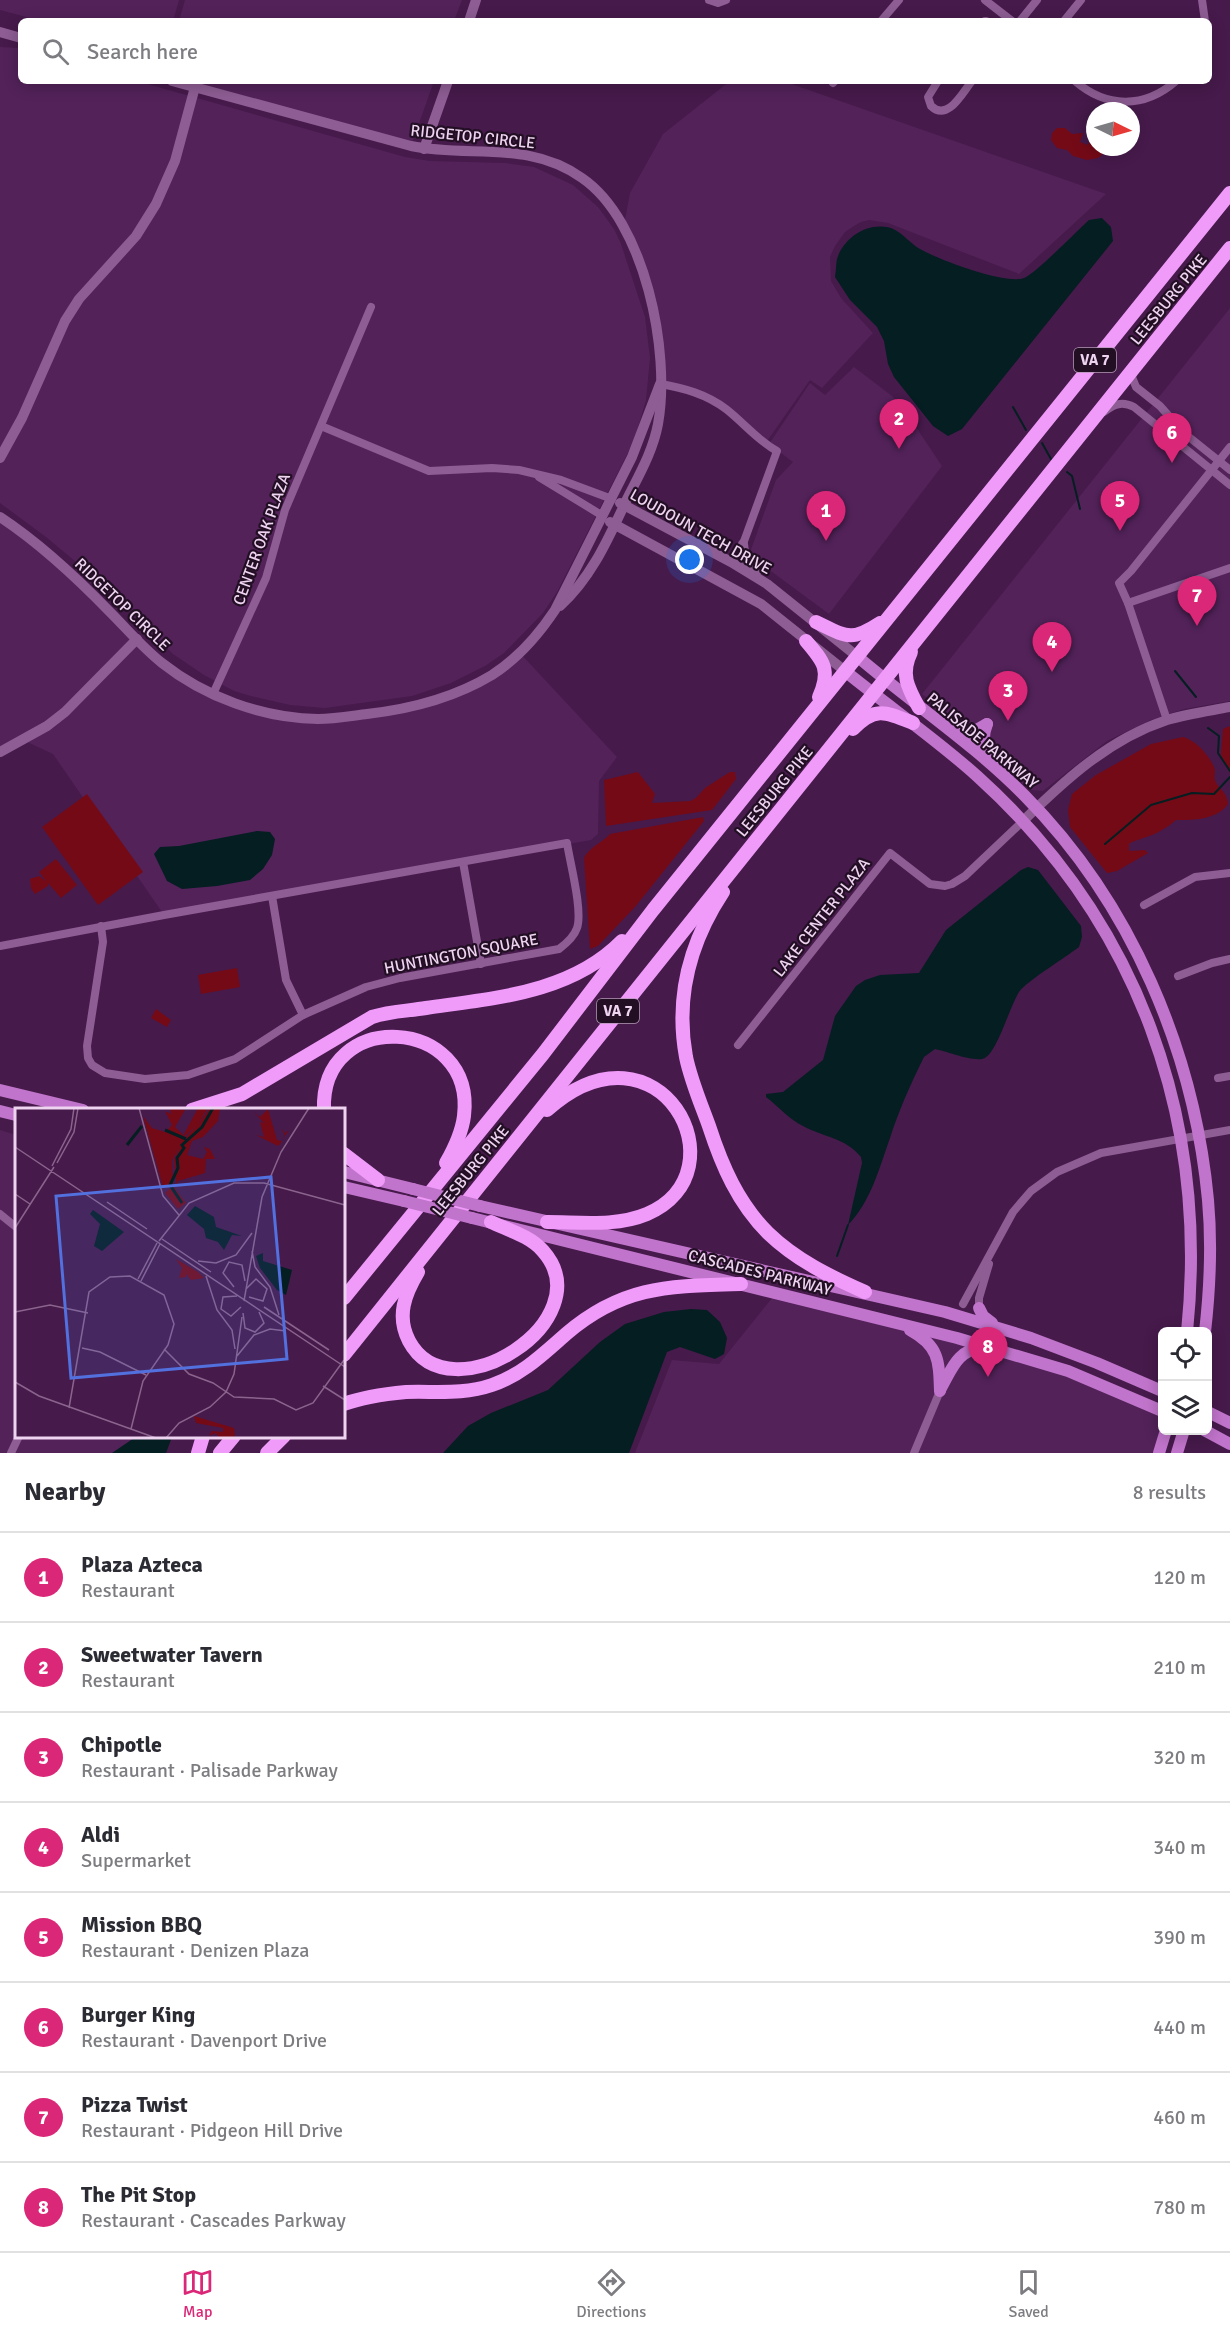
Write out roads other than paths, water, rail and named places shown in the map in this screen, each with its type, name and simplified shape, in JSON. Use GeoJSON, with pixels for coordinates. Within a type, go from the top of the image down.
{"type":"FeatureCollection","features":[{"type":"Feature","properties":{"kind":"highway","name":"LEESBURG PIKE"},"geometry":{"type":"LineString","coordinates":[[890,617],[1230,193]]}},
{"type":"Feature","properties":{"kind":"highway","name":"LEESBURG PIKE"},"geometry":{"type":"LineString","coordinates":[[345,1354],[1230,248]]}},
{"type":"Feature","properties":{"kind":"highway"},"geometry":{"type":"LineString","coordinates":[[816,622],[837,632],[853,636],[862,635],[890,617]]}},
{"type":"Feature","properties":{"kind":"highway","name":"VA 7"},"geometry":{"type":"LineString","coordinates":[[858,657],[890,617]]}},
{"type":"Feature","properties":{"kind":"highway"},"geometry":{"type":"LineString","coordinates":[[918,637],[904,670],[906,683],[919,708]]}},
{"type":"Feature","properties":{"kind":"highway"},"geometry":{"type":"LineString","coordinates":[[807,641],[822,660],[826,671],[823,688],[814,710]]}},
{"type":"Feature","properties":{"kind":"highway","name":"LEESBURG PIKE"},"geometry":{"type":"LineString","coordinates":[[345,1297],[543,1054],[653,910],[858,657]]}},
{"type":"Feature","properties":{"kind":"highway"},"geometry":{"type":"LineString","coordinates":[[814,769],[868,715],[880,712],[913,723]]}},
{"type":"Feature","properties":{"kind":"highway"},"geometry":{"type":"LineString","coordinates":[[760,834],[712,909],[695,944],[683,997],[682,1018],[687,1058],[726,1172],[752,1214],[766,1231],[795,1256],[828,1275],[865,1292]]}},
{"type":"Feature","properties":{"kind":"highway"},"geometry":{"type":"LineString","coordinates":[[199,1108],[225,1101],[256,1087],[372,1017],[396,1011],[511,996],[546,987],[598,961],[616,947],[653,910]]}},
{"type":"Feature","properties":{"kind":"highway"},"geometry":{"type":"LineString","coordinates":[[324,1108],[325,1091],[330,1075],[339,1061],[357,1045],[380,1036],[396,1035],[420,1040],[434,1048],[446,1059],[459,1079],[464,1115],[453,1151],[436,1184]]}},
{"type":"Feature","properties":{"kind":"highway"},"geometry":{"type":"LineString","coordinates":[[514,1143],[541,1115],[564,1096],[589,1084],[612,1078],[636,1080],[660,1091],[675,1105],[685,1124],[689,1136],[690,1154],[684,1178],[676,1191],[654,1210],[612,1222],[547,1222]]}},
{"type":"Feature","properties":{"kind":"highway"},"geometry":{"type":"LineString","coordinates":[[345,1155],[378,1180]]}},
{"type":"Feature","properties":{"kind":"highway"},"geometry":{"type":"LineString","coordinates":[[436,1238],[405,1299],[402,1315],[405,1331],[418,1353],[435,1365],[459,1370],[483,1365],[505,1355],[539,1330],[551,1313],[556,1294],[554,1273],[544,1252],[527,1239],[491,1222]]}},
{"type":"Feature","properties":{"kind":"highway"},"geometry":{"type":"LineString","coordinates":[[345,1286],[369,1266]]}},
{"type":"Feature","properties":{"kind":"highway"},"geometry":{"type":"LineString","coordinates":[[345,1404],[390,1394],[456,1393],[488,1387],[518,1374],[566,1334],[609,1303],[672,1286],[741,1284]]}},
{"type":"Feature","properties":{"kind":"highway"},"geometry":{"type":"LineString","coordinates":[[198,1453],[203,1438]]}},
{"type":"Feature","properties":{"kind":"highway"},"geometry":{"type":"LineString","coordinates":[[220,1453],[233,1438]]}},
{"type":"Feature","properties":{"kind":"highway"},"geometry":{"type":"LineString","coordinates":[[267,1453],[278,1438]]}},
{"type":"Feature","properties":{"kind":"highway"},"geometry":{"type":"LineString","coordinates":[[267,1453],[283,1438]]}},
{"type":"Feature","properties":{"kind":"main road","name":"PALISADE PARKWAY"},"geometry":{"type":"LineString","coordinates":[[858,657],[992,765],[1054,827],[1102,892],[1140,961],[1179,1055],[1199,1136],[1208,1202],[1210,1241],[1205,1327]]}},
{"type":"Feature","properties":{"kind":"main road","name":"PALISADE PARKWAY"},"geometry":{"type":"LineString","coordinates":[[845,672],[913,723],[977,776],[1022,822],[1052,856],[1084,900],[1125,969],[1139,998],[1163,1064],[1182,1138],[1192,1242],[1187,1327]]}},
{"type":"Feature","properties":{"kind":"main road"},"geometry":{"type":"LineString","coordinates":[[950,731],[971,733],[987,724],[983,734],[983,744],[992,765]]}},
{"type":"Feature","properties":{"kind":"main road"},"geometry":{"type":"LineString","coordinates":[[0,1090],[75,1108]]}},
{"type":"Feature","properties":{"kind":"main road"},"geometry":{"type":"LineString","coordinates":[[0,1111],[15,1115]]}},
{"type":"Feature","properties":{"kind":"main road","name":"CASCADES PARKWAY"},"geometry":{"type":"LineString","coordinates":[[345,1172],[547,1222],[945,1311],[998,1327],[1097,1363],[1158,1389]]}},
{"type":"Feature","properties":{"kind":"main road","name":"CASCADES PARKWAY"},"geometry":{"type":"LineString","coordinates":[[345,1187],[896,1322],[985,1346],[1068,1371],[1158,1409]]}},
{"type":"Feature","properties":{"kind":"main road"},"geometry":{"type":"LineString","coordinates":[[945,1311],[954,1310],[963,1304]]}},
{"type":"Feature","properties":{"kind":"main road"},"geometry":{"type":"LineString","coordinates":[[980,1308],[983,1316],[998,1327]]}},
{"type":"Feature","properties":{"kind":"main road"},"geometry":{"type":"LineString","coordinates":[[896,1322],[920,1335],[934,1350],[939,1370],[940,1391]]}},
{"type":"Feature","properties":{"kind":"main road"},"geometry":{"type":"LineString","coordinates":[[940,1391],[952,1368],[964,1352],[985,1346]]}},
{"type":"Feature","properties":{"kind":"main road"},"geometry":{"type":"LineString","coordinates":[[1212,1414],[1230,1423]]}},
{"type":"Feature","properties":{"kind":"main road"},"geometry":{"type":"LineString","coordinates":[[1159,1453],[1165,1435]]}},
{"type":"Feature","properties":{"kind":"main road"},"geometry":{"type":"LineString","coordinates":[[1177,1453],[1183,1435]]}},
{"type":"Feature","properties":{"kind":"main road"},"geometry":{"type":"LineString","coordinates":[[1212,1435],[1230,1444]]}},
{"type":"Feature","properties":{"kind":"street"},"geometry":{"type":"LineString","coordinates":[[470,18],[476,0]]}},
{"type":"Feature","properties":{"kind":"street"},"geometry":{"type":"LineString","coordinates":[[709,0],[718,3],[726,0]]}},
{"type":"Feature","properties":{"kind":"street"},"geometry":{"type":"LineString","coordinates":[[884,18],[899,0]]}},
{"type":"Feature","properties":{"kind":"street"},"geometry":{"type":"LineString","coordinates":[[985,0],[1008,18]]}},
{"type":"Feature","properties":{"kind":"street"},"geometry":{"type":"LineString","coordinates":[[1022,18],[1037,0]]}},
{"type":"Feature","properties":{"kind":"street"},"geometry":{"type":"LineString","coordinates":[[1066,18],[1081,0]]}},
{"type":"Feature","properties":{"kind":"street"},"geometry":{"type":"LineString","coordinates":[[1202,0],[1205,18]]}},
{"type":"Feature","properties":{"kind":"street"},"geometry":{"type":"LineString","coordinates":[[0,32],[18,37]]}},
{"type":"Feature","properties":{"kind":"street","name":"RIDGETOP CIRCLE"},"geometry":{"type":"LineString","coordinates":[[0,517],[50,553],[162,663],[213,694],[250,709],[303,718],[346,717],[416,707],[468,688],[498,671],[535,636],[555,610],[575,592],[615,525],[650,453],[661,403],[655,315],[624,225],[601,195],[584,178],[537,156],[506,152],[424,149],[184,84]]}},
{"type":"Feature","properties":{"kind":"street"},"geometry":{"type":"LineString","coordinates":[[424,149],[447,84]]}},
{"type":"Feature","properties":{"kind":"street"},"geometry":{"type":"LineString","coordinates":[[936,84],[930,92],[929,101],[935,109],[944,111],[952,106],[970,84]]}},
{"type":"Feature","properties":{"kind":"street"},"geometry":{"type":"LineString","coordinates":[[1079,84],[1100,98],[1122,102],[1152,96],[1172,84]]}},
{"type":"Feature","properties":{"kind":"street"},"geometry":{"type":"LineString","coordinates":[[0,458],[22,418],[65,321],[79,299],[136,236],[156,204],[175,161],[195,87]]}},
{"type":"Feature","properties":{"kind":"street","name":"CENTER OAK PLAZA"},"geometry":{"type":"LineString","coordinates":[[213,694],[266,578],[285,510],[371,307]]}},
{"type":"Feature","properties":{"kind":"street"},"geometry":{"type":"LineString","coordinates":[[1135,367],[1132,377],[1136,387],[1160,406],[1184,433],[1230,470]]}},
{"type":"Feature","properties":{"kind":"street"},"geometry":{"type":"LineString","coordinates":[[660,384],[693,391],[715,402],[732,414],[755,437],[777,451],[743,544],[745,560],[767,584]]}},
{"type":"Feature","properties":{"kind":"street","name":"RIDGETOP CIRCLE"},"geometry":{"type":"LineString","coordinates":[[555,610],[612,499],[645,427],[660,384]]}},
{"type":"Feature","properties":{"kind":"street"},"geometry":{"type":"LineString","coordinates":[[1088,426],[1111,406],[1130,405],[1230,485]]}},
{"type":"Feature","properties":{"kind":"street"},"geometry":{"type":"LineString","coordinates":[[321,426],[429,471],[505,468],[561,480],[612,499]]}},
{"type":"Feature","properties":{"kind":"street"},"geometry":{"type":"LineString","coordinates":[[1167,720],[1128,603],[1119,583],[1230,447]]}},
{"type":"Feature","properties":{"kind":"street"},"geometry":{"type":"LineString","coordinates":[[534,474],[603,516]]}},
{"type":"Feature","properties":{"kind":"street","name":"LOUDOUN TECH DRIVE"},"geometry":{"type":"LineString","coordinates":[[612,499],[767,584],[858,657]]}},
{"type":"Feature","properties":{"kind":"street","name":"LOUDOUN TECH DRIVE"},"geometry":{"type":"LineString","coordinates":[[603,516],[615,525],[761,604],[845,672]]}},
{"type":"Feature","properties":{"kind":"street"},"geometry":{"type":"LineString","coordinates":[[713,553],[730,552],[743,544]]}},
{"type":"Feature","properties":{"kind":"street"},"geometry":{"type":"LineString","coordinates":[[1128,603],[1230,568]]}},
{"type":"Feature","properties":{"kind":"street"},"geometry":{"type":"LineString","coordinates":[[0,752],[47,726],[65,712],[137,639]]}},
{"type":"Feature","properties":{"kind":"street"},"geometry":{"type":"LineString","coordinates":[[1022,822],[1073,773],[1126,738],[1167,720],[1230,707]]}},
{"type":"Feature","properties":{"kind":"street","name":"LAKE CENTER PLAZA"},"geometry":{"type":"LineString","coordinates":[[738,1046],[890,853],[930,884],[945,886],[965,876],[1022,822]]}},
{"type":"Feature","properties":{"kind":"street","name":"HUNTINGTON SQUARE"},"geometry":{"type":"LineString","coordinates":[[567,843],[579,917],[572,938],[559,949],[549,952],[375,985],[347,994],[303,1015],[250,1050],[202,1072],[145,1079],[105,1073],[92,1065],[87,1052],[103,942],[101,926],[463,862],[567,843]]}},
{"type":"Feature","properties":{"kind":"street"},"geometry":{"type":"LineString","coordinates":[[463,862],[481,964]]}},
{"type":"Feature","properties":{"kind":"street"},"geometry":{"type":"LineString","coordinates":[[1144,905],[1195,877],[1230,873]]}},
{"type":"Feature","properties":{"kind":"street"},"geometry":{"type":"LineString","coordinates":[[272,896],[286,980],[303,1015]]}},
{"type":"Feature","properties":{"kind":"street"},"geometry":{"type":"LineString","coordinates":[[0,946],[101,926]]}},
{"type":"Feature","properties":{"kind":"street"},"geometry":{"type":"LineString","coordinates":[[1178,976],[1230,959]]}},
{"type":"Feature","properties":{"kind":"street"},"geometry":{"type":"LineString","coordinates":[[1218,1078],[1230,1076]]}},
{"type":"Feature","properties":{"kind":"street"},"geometry":{"type":"LineString","coordinates":[[963,1304],[1004,1226],[1024,1199],[1044,1180],[1101,1153],[1230,1130]]}},
{"type":"Feature","properties":{"kind":"street"},"geometry":{"type":"LineString","coordinates":[[0,1214],[15,1226]]}},
{"type":"Feature","properties":{"kind":"street"},"geometry":{"type":"LineString","coordinates":[[980,1308],[979,1298],[993,1249]]}},
{"type":"Feature","properties":{"kind":"street"},"geometry":{"type":"LineString","coordinates":[[915,1453],[940,1391]]}},
{"type":"Feature","properties":{"kind":"street"},"geometry":{"type":"LineString","coordinates":[[10,1453],[18,1438]]}},
{"type":"Feature","properties":{"kind":"waterway"},"geometry":{"type":"LineString","coordinates":[[1013,407],[1026,430]]}},
{"type":"Feature","properties":{"kind":"waterway"},"geometry":{"type":"LineString","coordinates":[[1042,443],[1051,459]]}},
{"type":"Feature","properties":{"kind":"waterway"},"geometry":{"type":"LineString","coordinates":[[1067,472],[1072,476],[1080,509]]}},
{"type":"Feature","properties":{"kind":"waterway"},"geometry":{"type":"LineString","coordinates":[[1175,671],[1196,697]]}},
{"type":"Feature","properties":{"kind":"waterway"},"geometry":{"type":"LineString","coordinates":[[1208,728],[1219,736],[1218,753],[1230,771]]}},
{"type":"Feature","properties":{"kind":"waterway"},"geometry":{"type":"LineString","coordinates":[[1105,844],[1151,805],[1192,793],[1214,794],[1230,777]]}},
{"type":"Feature","properties":{"kind":"waterway"},"geometry":{"type":"LineString","coordinates":[[837,1256],[848,1225]]}},
{"type":"Feature","properties":{"kind":"place","name":"Sweetwater Tavern"},"geometry":{"type":"Point","coordinates":[899,449]}},
{"type":"Feature","properties":{"kind":"place","name":"Burger King"},"geometry":{"type":"Point","coordinates":[1172,463]}},
{"type":"Feature","properties":{"kind":"place","name":"Mission BBQ"},"geometry":{"type":"Point","coordinates":[1120,531]}},
{"type":"Feature","properties":{"kind":"place","name":"Plaza Azteca"},"geometry":{"type":"Point","coordinates":[826,541]}},
{"type":"Feature","properties":{"kind":"place","name":"Pizza Twist"},"geometry":{"type":"Point","coordinates":[1197,626]}},
{"type":"Feature","properties":{"kind":"place","name":"Aldi"},"geometry":{"type":"Point","coordinates":[1052,672]}},
{"type":"Feature","properties":{"kind":"place","name":"Chipotle"},"geometry":{"type":"Point","coordinates":[1008,721]}},
{"type":"Feature","properties":{"kind":"place","name":"The Pit Stop"},"geometry":{"type":"Point","coordinates":[988,1377]}}]}
